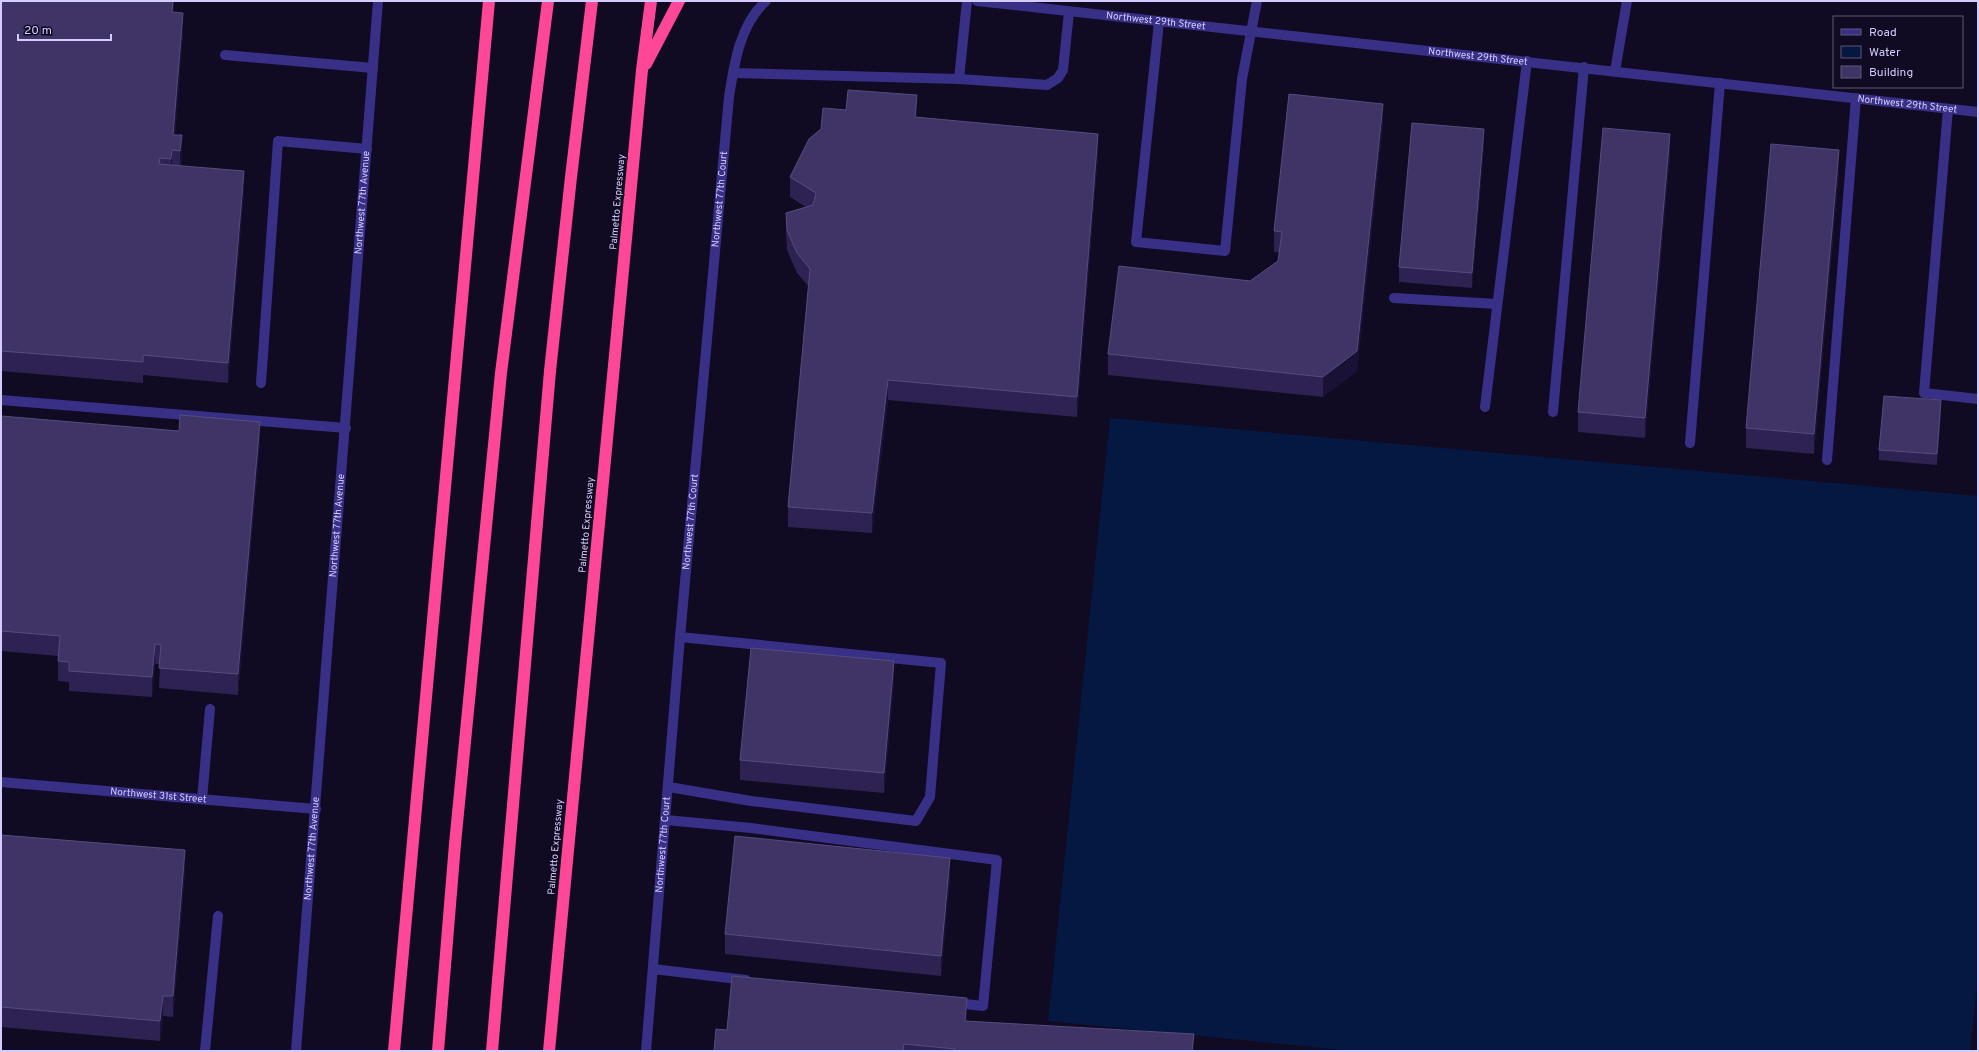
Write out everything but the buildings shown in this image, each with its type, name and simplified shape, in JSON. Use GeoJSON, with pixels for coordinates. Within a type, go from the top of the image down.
{"type":"FeatureCollection","features":[{"type":"Feature","properties":{"kind":"highway"},"geometry":{"type":"LineString","coordinates":[[438,1051],[455,844],[501,372],[548,1]]}},
{"type":"Feature","properties":{"kind":"highway"},"geometry":{"type":"LineString","coordinates":[[492,1051],[550,371],[592,1]]}},
{"type":"Feature","properties":{"kind":"highway","name":"Palmetto Expressway"},"geometry":{"type":"LineString","coordinates":[[549,1051],[642,70],[651,1]]}},
{"type":"Feature","properties":{"kind":"highway"},"geometry":{"type":"LineString","coordinates":[[642,70],[679,1]]}},
{"type":"Feature","properties":{"kind":"highway"},"geometry":{"type":"LineString","coordinates":[[394,1051],[489,2]]}},
{"type":"Feature","properties":{"kind":"street","name":"Northwest 77th Avenue"},"geometry":{"type":"LineString","coordinates":[[296,1051],[346,428],[378,1]]}},
{"type":"Feature","properties":{"kind":"street","name":"Northwest 77th Court"},"geometry":{"type":"LineString","coordinates":[[646,1051],[669,788],[680,637],[729,97],[733,73],[746,28],[754,14],[765,1]]}},
{"type":"Feature","properties":{"kind":"street"},"geometry":{"type":"LineString","coordinates":[[959,79],[966,1]]}},
{"type":"Feature","properties":{"kind":"street","name":"Northwest 29th Street"},"geometry":{"type":"LineString","coordinates":[[977,1],[1159,22],[1615,70],[1978,112]]}},
{"type":"Feature","properties":{"kind":"street"},"geometry":{"type":"LineString","coordinates":[[1159,22],[1136,242],[1225,251],[1242,79],[1257,1]]}},
{"type":"Feature","properties":{"kind":"street"},"geometry":{"type":"LineString","coordinates":[[1615,70],[1627,1]]}},
{"type":"Feature","properties":{"kind":"street"},"geometry":{"type":"LineString","coordinates":[[733,73],[959,79],[1038,85],[1047,84],[1058,78],[1063,70],[1069,12]]}},
{"type":"Feature","properties":{"kind":"street"},"geometry":{"type":"LineString","coordinates":[[225,55],[374,68]]}},
{"type":"Feature","properties":{"kind":"street"},"geometry":{"type":"LineString","coordinates":[[1485,407],[1527,61]]}},
{"type":"Feature","properties":{"kind":"street"},"geometry":{"type":"LineString","coordinates":[[1553,412],[1584,67]]}},
{"type":"Feature","properties":{"kind":"street"},"geometry":{"type":"LineString","coordinates":[[1690,443],[1720,83]]}},
{"type":"Feature","properties":{"kind":"street"},"geometry":{"type":"LineString","coordinates":[[1827,460],[1856,98]]}},
{"type":"Feature","properties":{"kind":"street"},"geometry":{"type":"LineString","coordinates":[[1948,109],[1924,393],[1978,399]]}},
{"type":"Feature","properties":{"kind":"street"},"geometry":{"type":"LineString","coordinates":[[261,383],[278,141],[367,149]]}},
{"type":"Feature","properties":{"kind":"street"},"geometry":{"type":"LineString","coordinates":[[1394,298],[1497,304]]}},
{"type":"Feature","properties":{"kind":"street"},"geometry":{"type":"LineString","coordinates":[[1,400],[346,428]]}},
{"type":"Feature","properties":{"kind":"street"},"geometry":{"type":"LineString","coordinates":[[669,788],[751,801],[916,821],[930,797],[941,663],[680,637]]}},
{"type":"Feature","properties":{"kind":"street"},"geometry":{"type":"LineString","coordinates":[[202,799],[210,709]]}},
{"type":"Feature","properties":{"kind":"street","name":"Northwest 31st Street"},"geometry":{"type":"LineString","coordinates":[[1,782],[316,809]]}},
{"type":"Feature","properties":{"kind":"street"},"geometry":{"type":"LineString","coordinates":[[666,820],[751,828],[997,860],[984,1006],[944,1002]]}},
{"type":"Feature","properties":{"kind":"street"},"geometry":{"type":"LineString","coordinates":[[205,1051],[218,916]]}},
{"type":"Feature","properties":{"kind":"street"},"geometry":{"type":"LineString","coordinates":[[652,969],[755,981]]}},
{"type":"Feature","properties":{"kind":"water"},"geometry":{"type":"Polygon","coordinates":[[[1110,418],[1978,496],[1978,975],[1970,1051],[1353,1051],[1048,1021],[1110,418]]]}}]}
